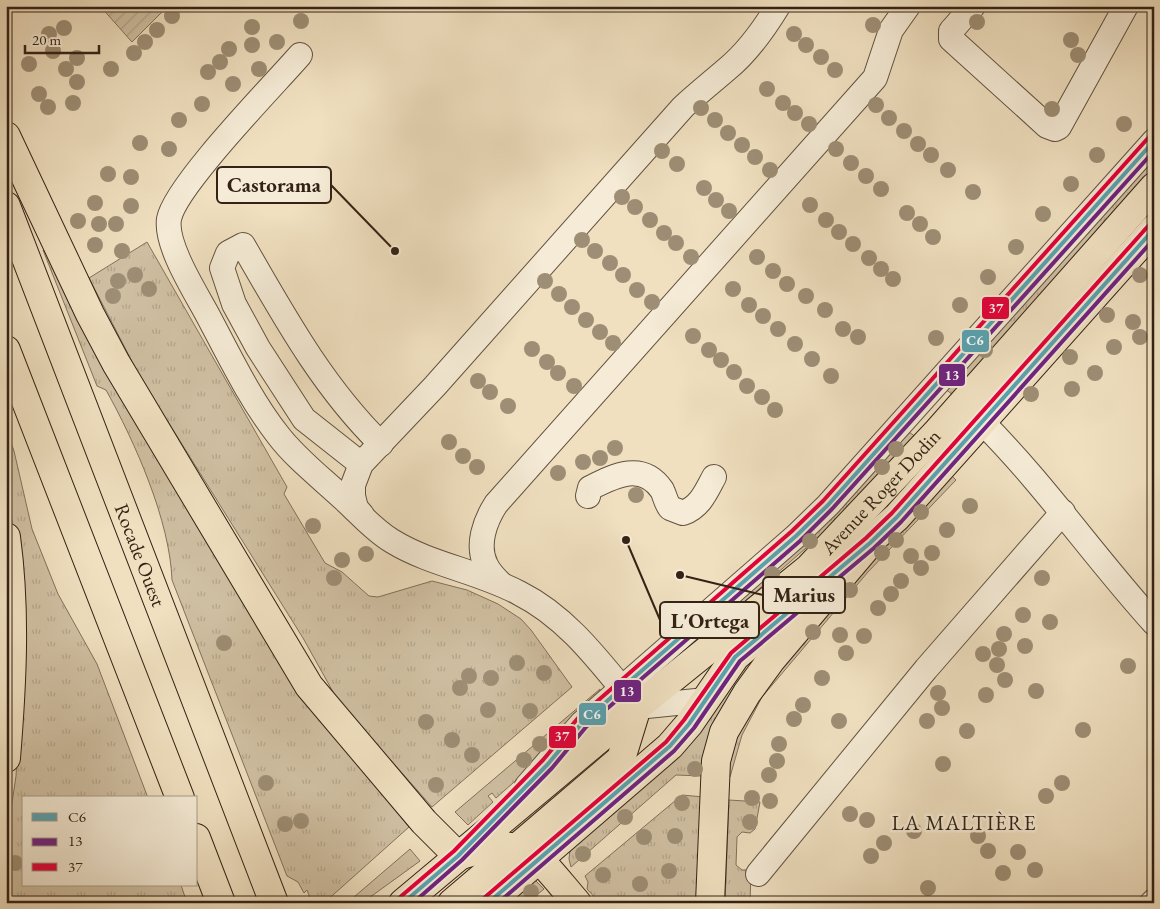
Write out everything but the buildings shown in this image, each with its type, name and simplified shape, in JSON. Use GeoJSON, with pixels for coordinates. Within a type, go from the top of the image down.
{"type":"FeatureCollection","features":[{"type":"Feature","properties":{"kind":"main road"},"geometry":{"type":"LineString","coordinates":[[6,136],[90,314],[116,363],[309,686],[424,822],[458,856],[483,892]]}},
{"type":"Feature","properties":{"kind":"main road","name":"Avenue Roger Dodin"},"geometry":{"type":"LineString","coordinates":[[403,903],[458,856],[629,697],[808,570],[938,431],[1154,187]]}},
{"type":"Feature","properties":{"kind":"main road","name":"Rocade Ouest"},"geometry":{"type":"LineString","coordinates":[[6,206],[27,257],[150,586],[274,903]]}},
{"type":"Feature","properties":{"kind":"main road","name":"Avenue Roger Dodin"},"geometry":{"type":"LineString","coordinates":[[527,853],[670,746],[706,700],[735,657],[870,543],[897,517],[983,423],[1154,229]]}},
{"type":"Feature","properties":{"kind":"main road"},"geometry":{"type":"LineString","coordinates":[[6,350],[179,796]]}},
{"type":"Feature","properties":{"kind":"main road"},"geometry":{"type":"LineString","coordinates":[[6,537],[12,596],[13,644],[6,758]]}},
{"type":"Feature","properties":{"kind":"main road"},"geometry":{"type":"LineString","coordinates":[[710,903],[716,761],[724,732],[747,693],[771,660],[870,543]]}},
{"type":"Feature","properties":{"kind":"main road"},"geometry":{"type":"LineString","coordinates":[[452,903],[483,892],[527,853],[621,760],[629,697]]}},
{"type":"Feature","properties":{"kind":"main road"},"geometry":{"type":"LineString","coordinates":[[198,843],[221,903]]}},
{"type":"Feature","properties":{"kind":"main road"},"geometry":{"type":"LineString","coordinates":[[458,856],[488,846],[527,853],[577,903]]}},
{"type":"Feature","properties":{"kind":"lane"},"geometry":{"type":"LineString","coordinates":[[364,517],[356,508],[353,496],[353,484],[362,464],[683,107],[713,79],[728,69],[758,37],[778,6]]}},
{"type":"Feature","properties":{"kind":"lane"},"geometry":{"type":"LineString","coordinates":[[501,584],[486,565],[483,550],[483,529],[487,517],[496,504],[875,78],[890,30],[908,6]]}},
{"type":"Feature","properties":{"kind":"lane"},"geometry":{"type":"LineString","coordinates":[[973,6],[951,31],[951,40],[1047,126],[1055,129],[1059,127],[1126,6]]}},
{"type":"Feature","properties":{"kind":"lane"},"geometry":{"type":"LineString","coordinates":[[300,55],[210,157],[179,197],[169,219],[170,236],[189,279],[249,391],[278,435],[390,540],[412,552],[501,584],[537,603],[574,633],[629,697],[706,700]]}},
{"type":"Feature","properties":{"kind":"lane"},"geometry":{"type":"LineString","coordinates":[[629,697],[828,505],[1154,141]]}},
{"type":"Feature","properties":{"kind":"lane"},"geometry":{"type":"LineString","coordinates":[[362,464],[304,419],[258,348],[234,304],[222,268],[228,253],[243,245],[310,360],[352,416],[381,444]]}},
{"type":"Feature","properties":{"kind":"lane"},"geometry":{"type":"LineString","coordinates":[[983,423],[1063,512],[1110,574],[1154,623]]}},
{"type":"Feature","properties":{"kind":"lane"},"geometry":{"type":"LineString","coordinates":[[588,496],[590,488],[616,475],[627,472],[640,474],[655,483],[662,491],[670,508],[683,513],[695,507],[702,500],[714,477]]}},
{"type":"Feature","properties":{"kind":"lane"},"geometry":{"type":"LineString","coordinates":[[758,874],[926,669],[1063,512]]}},
{"type":"Feature","properties":{"kind":"green space"},"geometry":{"type":"Polygon","coordinates":[[[100,6],[168,6],[132,42],[100,6]]]}},
{"type":"Feature","properties":{"kind":"green space"},"geometry":{"type":"Polygon","coordinates":[[[1154,152],[1154,173],[954,396],[943,387],[1154,152]]]}},
{"type":"Feature","properties":{"kind":"green space"},"geometry":{"type":"Polygon","coordinates":[[[147,242],[287,487],[284,494],[325,563],[342,572],[369,596],[378,597],[432,581],[467,590],[498,604],[521,619],[531,630],[572,687],[432,807],[337,699],[303,638],[140,377],[89,278],[147,242]]]}},
{"type":"Feature","properties":{"kind":"green space"},"geometry":{"type":"Polygon","coordinates":[[[48,247],[362,769],[409,827],[324,903],[312,903],[307,890],[304,893],[298,882],[287,876],[172,580],[165,533],[149,482],[128,433],[106,390],[97,386],[43,250],[48,247]]]}},
{"type":"Feature","properties":{"kind":"green space"},"geometry":{"type":"Polygon","coordinates":[[[6,428],[14,451],[32,529],[58,594],[97,664],[147,796],[22,796],[22,886],[181,886],[187,903],[6,903],[6,843],[16,776],[20,701],[19,562],[6,484],[6,428]]]}},
{"type":"Feature","properties":{"kind":"green space"},"geometry":{"type":"Polygon","coordinates":[[[904,428],[917,438],[829,528],[689,650],[681,639],[904,428]]]}},
{"type":"Feature","properties":{"kind":"green space"},"geometry":{"type":"Polygon","coordinates":[[[951,475],[956,480],[868,572],[762,697],[742,735],[730,777],[727,776],[726,764],[740,722],[836,597],[951,475]]]}},
{"type":"Feature","properties":{"kind":"green space"},"geometry":{"type":"Polygon","coordinates":[[[752,652],[760,660],[702,776],[676,775],[571,867],[569,859],[570,850],[752,652]]]}},
{"type":"Feature","properties":{"kind":"green space"},"geometry":{"type":"Polygon","coordinates":[[[600,689],[600,695],[522,775],[496,798],[492,793],[488,796],[493,802],[468,825],[455,812],[600,689]]]}},
{"type":"Feature","properties":{"kind":"green space"},"geometry":{"type":"Polygon","coordinates":[[[682,795],[704,797],[701,903],[600,903],[587,889],[588,882],[585,876],[682,795]]]}},
{"type":"Feature","properties":{"kind":"green space"},"geometry":{"type":"Polygon","coordinates":[[[729,800],[760,802],[755,829],[750,833],[742,832],[737,837],[736,865],[742,870],[751,870],[750,903],[725,903],[729,800]]]}},
{"type":"Feature","properties":{"kind":"green space"},"geometry":{"type":"Polygon","coordinates":[[[410,849],[420,861],[362,903],[347,903],[410,849]]]}},
{"type":"Feature","properties":{"kind":"green space"},"geometry":{"type":"Polygon","coordinates":[[[535,880],[544,889],[527,903],[497,903],[535,880]]]}},
{"type":"Feature","properties":{"kind":"transit line","name":"37"},"geometry":{"type":"LineString","coordinates":[[399,898],[454,851],[543,760],[578,718],[792,531],[823,501],[1149,137]]}},
{"type":"Feature","properties":{"kind":"transit line","name":"C6"},"geometry":{"type":"LineString","coordinates":[[403,903],[458,856],[548,764],[582,723],[796,536],[828,505],[1154,141]]}},
{"type":"Feature","properties":{"kind":"transit line","name":"13"},"geometry":{"type":"LineString","coordinates":[[413,903],[462,860],[552,768],[586,727],[800,541],[832,509],[1154,151]]}},
{"type":"Feature","properties":{"kind":"transit line","name":"37"},"geometry":{"type":"LineString","coordinates":[[484,898],[666,742],[684,720],[731,653],[866,538],[892,513],[1149,225]]}},
{"type":"Feature","properties":{"kind":"transit line","name":"C6"},"geometry":{"type":"LineString","coordinates":[[488,903],[670,746],[689,724],[735,657],[870,543],[897,517],[1154,229]]}},
{"type":"Feature","properties":{"kind":"transit line","name":"13"},"geometry":{"type":"LineString","coordinates":[[498,903],[674,751],[694,728],[740,661],[874,548],[901,522],[1154,239]]}},
{"type":"Feature","properties":{"kind":"place","name":"Castorama"},"geometry":{"type":"Point","coordinates":[395,251]}},
{"type":"Feature","properties":{"kind":"place","name":"L'Ortega"},"geometry":{"type":"Point","coordinates":[626,540]}},
{"type":"Feature","properties":{"kind":"place","name":"Marius"},"geometry":{"type":"Point","coordinates":[680,575]}},
{"type":"Feature","properties":{"kind":"district","name":"LA MALTIÈRE"},"geometry":{"type":"Point","coordinates":[964,823]}}]}
